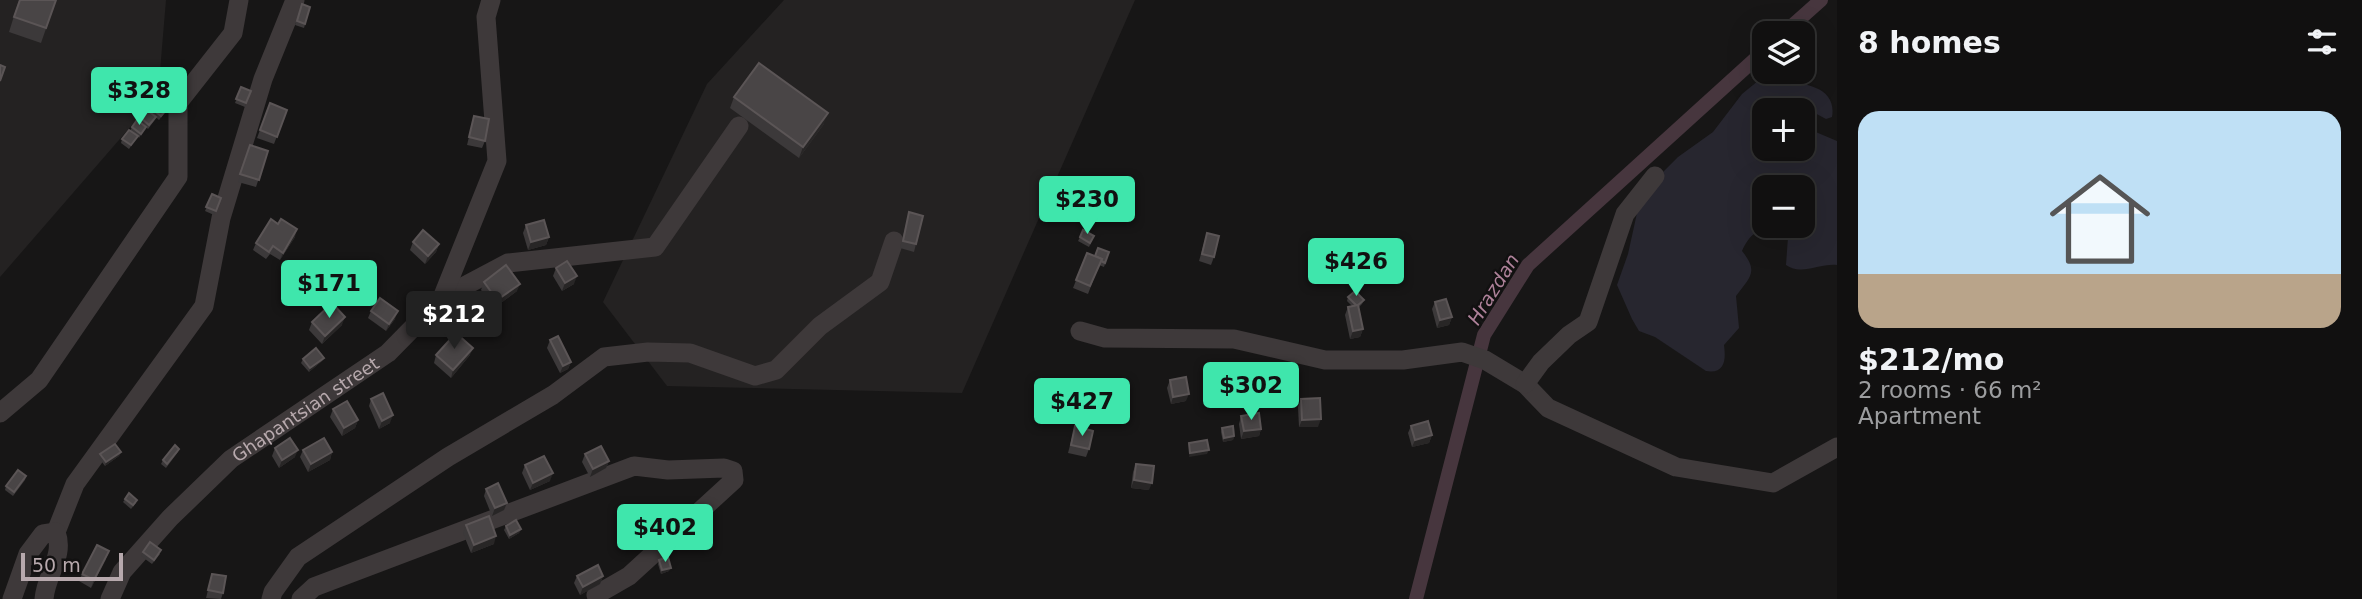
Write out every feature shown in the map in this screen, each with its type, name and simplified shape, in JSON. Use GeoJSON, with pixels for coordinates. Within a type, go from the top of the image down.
{"type":"FeatureCollection","features":[{"type":"Feature","properties":{"kind":"street"},"geometry":{"type":"LineString","coordinates":[[0,413],[39,380],[178,177],[178,103],[233,33],[239,0]]}},
{"type":"Feature","properties":{"kind":"street"},"geometry":{"type":"LineString","coordinates":[[44,599],[45,588],[61,545],[56,532],[75,484],[204,306],[221,218],[263,79],[295,0]]}},
{"type":"Feature","properties":{"kind":"street","name":"Ghapantsian street"},"geometry":{"type":"LineString","coordinates":[[110,599],[122,572],[170,517],[231,459],[388,353],[442,298],[497,161],[486,17],[491,0]]}},
{"type":"Feature","properties":{"kind":"street"},"geometry":{"type":"LineString","coordinates":[[442,298],[508,263],[655,247],[739,126]]}},
{"type":"Feature","properties":{"kind":"street"},"geometry":{"type":"LineString","coordinates":[[1525,384],[1541,362],[1569,335],[1588,322],[1625,215],[1654,176]]}},
{"type":"Feature","properties":{"kind":"street"},"geometry":{"type":"LineString","coordinates":[[271,599],[273,592],[298,557],[448,457],[553,395],[604,357],[648,352],[690,353],[755,376],[776,370],[820,326],[880,282],[894,242]]}},
{"type":"Feature","properties":{"kind":"street"},"geometry":{"type":"LineString","coordinates":[[1080,331],[1105,338],[1234,338],[1325,360],[1403,360],[1462,352],[1485,360],[1525,384],[1548,408],[1676,467],[1773,483],[1837,447]]}},
{"type":"Feature","properties":{"kind":"street"},"geometry":{"type":"LineString","coordinates":[[301,599],[314,587],[326,582],[634,466],[668,470],[724,468],[733,471],[734,480],[629,576],[596,595]]}},
{"type":"Feature","properties":{"kind":"street"},"geometry":{"type":"LineString","coordinates":[[12,599],[28,554],[43,534],[56,532]]}},
{"type":"Feature","properties":{"kind":"shaded area"},"geometry":{"type":"Polygon","coordinates":[[[0,0],[166,0],[158,95],[0,277],[0,0]]]}},
{"type":"Feature","properties":{"kind":"shaded area"},"geometry":{"type":"Polygon","coordinates":[[[784,0],[1135,0],[962,393],[667,386],[603,302],[707,84],[784,0]]]}},
{"type":"Feature","properties":{"kind":"shaded area"},"geometry":{"type":"Polygon","coordinates":[[[1754,84],[1802,84],[1819,89],[1825,94],[1832,107],[1832,117],[1826,119],[1815,113],[1815,98],[1752,98],[1752,161],[1815,161],[1815,132],[1837,141],[1837,265],[1798,269],[1786,265],[1788,238],[1815,238],[1815,175],[1752,175],[1752,236],[1742,251],[1750,264],[1751,274],[1736,296],[1739,328],[1724,345],[1725,356],[1721,368],[1706,371],[1655,337],[1639,331],[1617,285],[1628,254],[1639,204],[1678,157],[1713,132],[1742,94],[1754,84]]]}},
{"type":"Feature","properties":{"kind":"building"},"geometry":{"type":"Polygon","coordinates":[[[20,0],[56,0],[46,28],[14,17],[20,0]]]}},
{"type":"Feature","properties":{"kind":"building"},"geometry":{"type":"Polygon","coordinates":[[[302,4],[310,7],[305,24],[297,21],[302,4]]]}},
{"type":"Feature","properties":{"kind":"building"},"geometry":{"type":"Polygon","coordinates":[[[759,63],[828,113],[803,147],[734,97],[759,63]]]}},
{"type":"Feature","properties":{"kind":"building"},"geometry":{"type":"Polygon","coordinates":[[[0,65],[5,67],[0,81],[0,65]]]}},
{"type":"Feature","properties":{"kind":"building"},"geometry":{"type":"Polygon","coordinates":[[[241,87],[251,91],[246,103],[236,99],[241,87]]]}},
{"type":"Feature","properties":{"kind":"building"},"geometry":{"type":"Polygon","coordinates":[[[164,90],[175,98],[169,107],[158,98],[164,90]]]}},
{"type":"Feature","properties":{"kind":"building"},"geometry":{"type":"Polygon","coordinates":[[[156,100],[167,109],[161,116],[150,107],[156,100]]]}},
{"type":"Feature","properties":{"kind":"building"},"geometry":{"type":"Polygon","coordinates":[[[270,103],[287,110],[277,137],[260,130],[270,103]]]}},
{"type":"Feature","properties":{"kind":"building"},"geometry":{"type":"Polygon","coordinates":[[[147,110],[156,117],[149,125],[141,118],[147,110]]]}},
{"type":"Feature","properties":{"kind":"building"},"geometry":{"type":"Polygon","coordinates":[[[474,116],[489,119],[485,141],[469,137],[474,116]]]}},
{"type":"Feature","properties":{"kind":"building"},"geometry":{"type":"Polygon","coordinates":[[[137,120],[146,127],[141,134],[132,127],[137,120]]]}},
{"type":"Feature","properties":{"kind":"building"},"geometry":{"type":"Polygon","coordinates":[[[129,130],[138,136],[131,145],[122,139],[129,130]]]}},
{"type":"Feature","properties":{"kind":"building"},"geometry":{"type":"Polygon","coordinates":[[[250,145],[268,151],[259,180],[240,174],[250,145]]]}},
{"type":"Feature","properties":{"kind":"building"},"geometry":{"type":"Polygon","coordinates":[[[212,194],[221,198],[216,211],[206,207],[212,194]]]}},
{"type":"Feature","properties":{"kind":"building"},"geometry":{"type":"Polygon","coordinates":[[[909,212],[923,216],[916,244],[903,241],[909,212]]]}},
{"type":"Feature","properties":{"kind":"building"},"geometry":{"type":"Polygon","coordinates":[[[271,219],[278,224],[281,219],[297,229],[283,253],[273,246],[269,252],[256,243],[271,219]]]}},
{"type":"Feature","properties":{"kind":"building"},"geometry":{"type":"Polygon","coordinates":[[[544,220],[549,237],[531,242],[526,225],[544,220]]]}},
{"type":"Feature","properties":{"kind":"building"},"geometry":{"type":"Polygon","coordinates":[[[423,230],[439,244],[428,256],[413,242],[423,230]]]}},
{"type":"Feature","properties":{"kind":"building"},"geometry":{"type":"Polygon","coordinates":[[[1083,230],[1094,236],[1090,243],[1080,237],[1083,230]]]}},
{"type":"Feature","properties":{"kind":"building"},"geometry":{"type":"Polygon","coordinates":[[[1207,233],[1219,236],[1214,257],[1202,254],[1207,233]]]}},
{"type":"Feature","properties":{"kind":"building"},"geometry":{"type":"Polygon","coordinates":[[[1098,248],[1109,252],[1105,263],[1095,256],[1098,248]]]}},
{"type":"Feature","properties":{"kind":"building"},"geometry":{"type":"Polygon","coordinates":[[[1087,253],[1102,259],[1090,286],[1076,280],[1087,253]]]}},
{"type":"Feature","properties":{"kind":"building"},"geometry":{"type":"Polygon","coordinates":[[[567,261],[577,276],[565,283],[556,268],[567,261]]]}},
{"type":"Feature","properties":{"kind":"building"},"geometry":{"type":"Polygon","coordinates":[[[506,265],[520,284],[497,300],[484,282],[506,265]]]}},
{"type":"Feature","properties":{"kind":"building"},"geometry":{"type":"Polygon","coordinates":[[[1355,291],[1364,300],[1358,305],[1348,297],[1355,291]]]}},
{"type":"Feature","properties":{"kind":"building"},"geometry":{"type":"Polygon","coordinates":[[[380,298],[398,311],[389,324],[371,311],[380,298]]]}},
{"type":"Feature","properties":{"kind":"building"},"geometry":{"type":"Polygon","coordinates":[[[1446,299],[1452,317],[1440,320],[1435,302],[1446,299]]]}},
{"type":"Feature","properties":{"kind":"building"},"geometry":{"type":"Polygon","coordinates":[[[332,303],[345,317],[325,336],[312,322],[332,303]]]}},
{"type":"Feature","properties":{"kind":"building"},"geometry":{"type":"Polygon","coordinates":[[[1358,305],[1363,329],[1353,331],[1348,307],[1358,305]]]}},
{"type":"Feature","properties":{"kind":"building"},"geometry":{"type":"Polygon","coordinates":[[[456,333],[473,348],[453,370],[436,355],[456,333]]]}},
{"type":"Feature","properties":{"kind":"building"},"geometry":{"type":"Polygon","coordinates":[[[558,336],[571,362],[563,366],[550,340],[558,336]]]}},
{"type":"Feature","properties":{"kind":"building"},"geometry":{"type":"Polygon","coordinates":[[[316,348],[324,358],[310,368],[303,359],[316,348]]]}},
{"type":"Feature","properties":{"kind":"building"},"geometry":{"type":"Polygon","coordinates":[[[1186,377],[1189,394],[1173,397],[1170,380],[1186,377]]]}},
{"type":"Feature","properties":{"kind":"building"},"geometry":{"type":"Polygon","coordinates":[[[383,393],[393,415],[382,421],[371,399],[383,393]]]}},
{"type":"Feature","properties":{"kind":"building"},"geometry":{"type":"Polygon","coordinates":[[[1320,398],[1321,419],[1302,420],[1301,399],[1320,398]]]}},
{"type":"Feature","properties":{"kind":"building"},"geometry":{"type":"Polygon","coordinates":[[[347,401],[358,420],[344,428],[333,409],[347,401]]]}},
{"type":"Feature","properties":{"kind":"building"},"geometry":{"type":"Polygon","coordinates":[[[1259,413],[1261,429],[1244,431],[1241,416],[1259,413]]]}},
{"type":"Feature","properties":{"kind":"building"},"geometry":{"type":"Polygon","coordinates":[[[1428,421],[1432,435],[1415,440],[1411,426],[1428,421]]]}},
{"type":"Feature","properties":{"kind":"building"},"geometry":{"type":"Polygon","coordinates":[[[1075,426],[1093,431],[1089,449],[1071,445],[1075,426]]]}},
{"type":"Feature","properties":{"kind":"building"},"geometry":{"type":"Polygon","coordinates":[[[1233,426],[1234,436],[1224,438],[1222,428],[1233,426]]]}},
{"type":"Feature","properties":{"kind":"building"},"geometry":{"type":"Polygon","coordinates":[[[290,438],[298,450],[282,460],[275,448],[290,438]]]}},
{"type":"Feature","properties":{"kind":"building"},"geometry":{"type":"Polygon","coordinates":[[[324,438],[332,452],[311,464],[303,450],[324,438]]]}},
{"type":"Feature","properties":{"kind":"building"},"geometry":{"type":"Polygon","coordinates":[[[1207,440],[1209,450],[1190,453],[1189,443],[1207,440]]]}},
{"type":"Feature","properties":{"kind":"building"},"geometry":{"type":"Polygon","coordinates":[[[115,444],[121,452],[106,462],[100,454],[115,444]]]}},
{"type":"Feature","properties":{"kind":"building"},"geometry":{"type":"Polygon","coordinates":[[[175,445],[179,449],[167,464],[163,460],[175,445]]]}},
{"type":"Feature","properties":{"kind":"building"},"geometry":{"type":"Polygon","coordinates":[[[601,446],[609,461],[593,469],[585,454],[601,446]]]}},
{"type":"Feature","properties":{"kind":"building"},"geometry":{"type":"Polygon","coordinates":[[[544,456],[553,473],[533,483],[525,465],[544,456]]]}},
{"type":"Feature","properties":{"kind":"building"},"geometry":{"type":"Polygon","coordinates":[[[1136,464],[1154,466],[1152,483],[1134,480],[1136,464]]]}},
{"type":"Feature","properties":{"kind":"building"},"geometry":{"type":"Polygon","coordinates":[[[18,470],[26,476],[14,492],[6,486],[18,470]]]}},
{"type":"Feature","properties":{"kind":"building"},"geometry":{"type":"Polygon","coordinates":[[[498,483],[507,503],[495,508],[486,489],[498,483]]]}},
{"type":"Feature","properties":{"kind":"building"},"geometry":{"type":"Polygon","coordinates":[[[129,493],[137,500],[133,505],[125,499],[129,493]]]}},
{"type":"Feature","properties":{"kind":"building"},"geometry":{"type":"Polygon","coordinates":[[[489,516],[496,536],[474,545],[466,525],[489,516]]]}},
{"type":"Feature","properties":{"kind":"building"},"geometry":{"type":"Polygon","coordinates":[[[516,520],[521,529],[510,535],[506,526],[516,520]]]}},
{"type":"Feature","properties":{"kind":"building"},"geometry":{"type":"Polygon","coordinates":[[[150,542],[161,550],[154,560],[143,552],[150,542]]]}},
{"type":"Feature","properties":{"kind":"building"},"geometry":{"type":"Polygon","coordinates":[[[97,545],[109,551],[94,580],[82,574],[97,545]]]}},
{"type":"Feature","properties":{"kind":"building"},"geometry":{"type":"Polygon","coordinates":[[[668,557],[671,568],[662,570],[659,560],[668,557]]]}},
{"type":"Feature","properties":{"kind":"building"},"geometry":{"type":"Polygon","coordinates":[[[598,565],[603,576],[583,587],[577,576],[598,565]]]}},
{"type":"Feature","properties":{"kind":"building"},"geometry":{"type":"Polygon","coordinates":[[[212,574],[226,576],[223,593],[208,590],[212,574]]]}},
{"type":"Feature","properties":{"kind":"waterway","name":"Hrazdan"},"geometry":{"type":"LineString","coordinates":[[1797,21],[1821,0]]}},
{"type":"Feature","properties":{"kind":"waterway","name":"Hrazdan"},"geometry":{"type":"LineString","coordinates":[[1416,599],[1484,335],[1528,265],[1752,62]]}}]}
